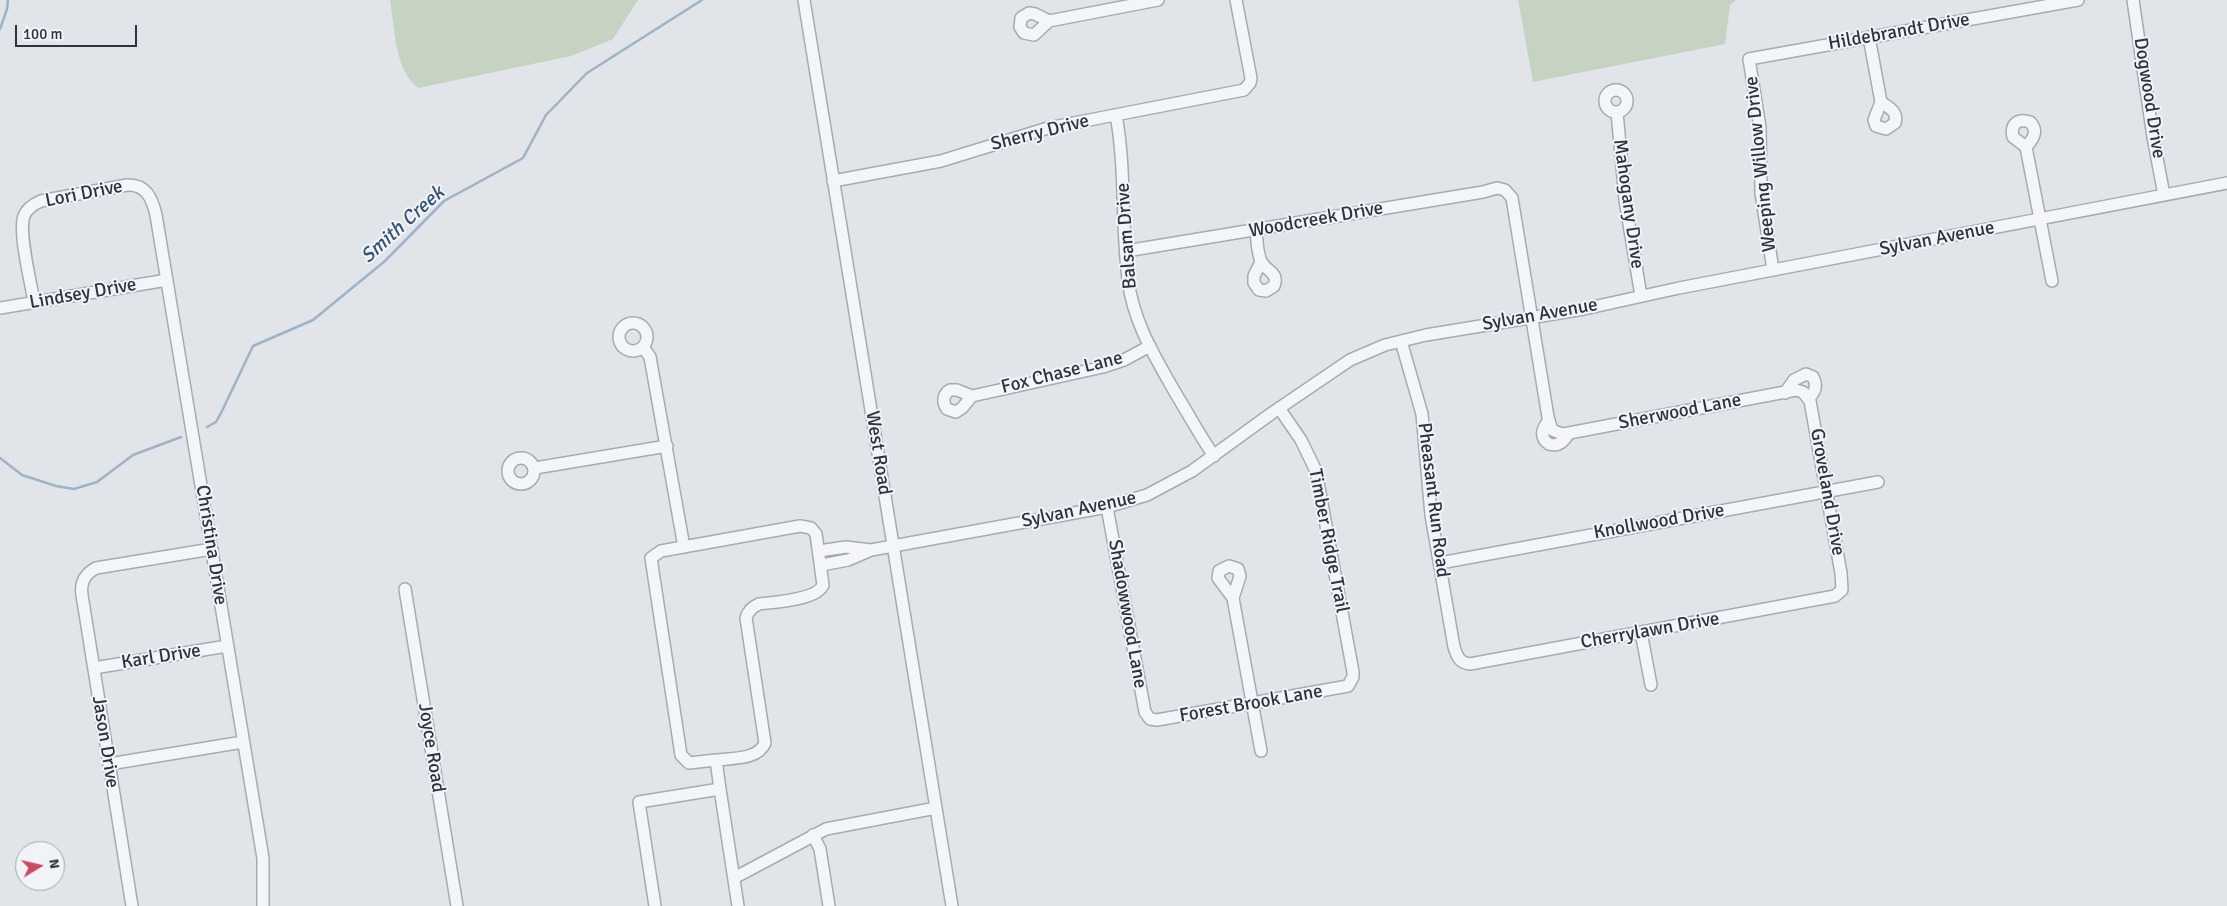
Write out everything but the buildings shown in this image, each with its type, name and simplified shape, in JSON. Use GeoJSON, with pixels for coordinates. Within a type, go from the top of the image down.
{"type":"FeatureCollection","features":[{"type":"Feature","properties":{"kind":"street","name":"West Road"},"geometry":{"type":"LineString","coordinates":[[804,0],[952,906]]}},
{"type":"Feature","properties":{"kind":"street"},"geometry":{"type":"LineString","coordinates":[[1048,21],[1158,0]]}},
{"type":"Feature","properties":{"kind":"street","name":"Sherry Drive"},"geometry":{"type":"LineString","coordinates":[[833,181],[942,161],[1040,130],[1239,92],[1248,87],[1251,78],[1236,0]]}},
{"type":"Feature","properties":{"kind":"street","name":"Hildebrandt Drive"},"geometry":{"type":"LineString","coordinates":[[1749,59],[2078,0]]}},
{"type":"Feature","properties":{"kind":"street","name":"Dogwood Drive"},"geometry":{"type":"LineString","coordinates":[[2133,0],[2153,137],[2164,195]]}},
{"type":"Feature","properties":{"kind":"street"},"geometry":{"type":"LineString","coordinates":[[1870,36],[1881,102]]}},
{"type":"Feature","properties":{"kind":"street","name":"Weeping Willow Drive"},"geometry":{"type":"LineString","coordinates":[[1749,59],[1760,127],[1760,193],[1773,270]]}},
{"type":"Feature","properties":{"kind":"street","name":"Mahogany Drive"},"geometry":{"type":"LineString","coordinates":[[1617,112],[1625,200],[1641,296]]}},
{"type":"Feature","properties":{"kind":"street","name":"Balsam Drive"},"geometry":{"type":"LineString","coordinates":[[1116,115],[1123,158],[1128,278],[1134,309],[1150,346],[1214,456]]}},
{"type":"Feature","properties":{"kind":"street"},"geometry":{"type":"LineString","coordinates":[[2026,148],[2052,281]]}},
{"type":"Feature","properties":{"kind":"street","name":"Sylvan Avenue"},"geometry":{"type":"LineString","coordinates":[[871,550],[1107,507],[1162,489],[1214,456],[1279,408],[1350,360],[1375,349],[1401,341],[1584,308],[2227,183]]}},
{"type":"Feature","properties":{"kind":"street","name":"Lori Drive"},"geometry":{"type":"LineString","coordinates":[[34,302],[23,234],[23,219],[27,211],[41,201],[127,185],[143,188]]}},
{"type":"Feature","properties":{"kind":"street","name":"Christina Drive"},"geometry":{"type":"LineString","coordinates":[[143,188],[153,201],[212,549],[263,858],[263,906]]}},
{"type":"Feature","properties":{"kind":"street","name":"Woodcreek Drive"},"geometry":{"type":"LineString","coordinates":[[1126,251],[1497,188],[1505,190],[1512,198],[1531,317]]}},
{"type":"Feature","properties":{"kind":"street"},"geometry":{"type":"LineString","coordinates":[[1256,230],[1261,262]]}},
{"type":"Feature","properties":{"kind":"street","name":"Lindsey Drive"},"geometry":{"type":"LineString","coordinates":[[0,308],[167,280]]}},
{"type":"Feature","properties":{"kind":"street"},"geometry":{"type":"LineString","coordinates":[[1531,317],[1549,420],[1542,431],[1542,435],[1548,444],[1556,446],[1569,433]]}},
{"type":"Feature","properties":{"kind":"street","name":"Pheasant Run Road"},"geometry":{"type":"LineString","coordinates":[[1401,341],[1422,414],[1430,506],[1454,647],[1459,660]]}},
{"type":"Feature","properties":{"kind":"street","name":"Fox Chase Lane"},"geometry":{"type":"LineString","coordinates":[[972,396],[1103,367],[1124,360],[1150,346]]}},
{"type":"Feature","properties":{"kind":"street"},"geometry":{"type":"LineString","coordinates":[[643,347],[650,357],[684,547]]}},
{"type":"Feature","properties":{"kind":"street","name":"Groveland Drive"},"geometry":{"type":"LineString","coordinates":[[1784,393],[1794,380],[1806,374],[1813,377],[1816,385],[1814,391],[1807,396],[1843,585],[1841,592]]}},
{"type":"Feature","properties":{"kind":"street","name":"Sherwood Lane"},"geometry":{"type":"LineString","coordinates":[[1549,420],[1550,426],[1562,434],[1796,390],[1807,396]]}},
{"type":"Feature","properties":{"kind":"street","name":"Timber Ridge Trail"},"geometry":{"type":"LineString","coordinates":[[1279,408],[1302,440],[1316,474],[1354,677],[1351,682]]}},
{"type":"Feature","properties":{"kind":"street"},"geometry":{"type":"LineString","coordinates":[[535,468],[667,446]]}},
{"type":"Feature","properties":{"kind":"street","name":"Knollwood Drive"},"geometry":{"type":"LineString","coordinates":[[1440,563],[1878,482]]}},
{"type":"Feature","properties":{"kind":"street","name":"Shadowwood Lane"},"geometry":{"type":"LineString","coordinates":[[1107,507],[1145,712],[1150,719]]}},
{"type":"Feature","properties":{"kind":"street"},"geometry":{"type":"LineString","coordinates":[[803,526],[811,528],[816,534],[824,579],[821,590],[817,593],[759,604],[749,611],[746,618],[765,743],[761,751],[754,755],[690,763],[683,759],[681,755],[651,558],[656,553],[684,547],[803,526]]}},
{"type":"Feature","properties":{"kind":"street"},"geometry":{"type":"LineString","coordinates":[[819,551],[846,547],[871,550]]}},
{"type":"Feature","properties":{"kind":"street","name":"Jason Drive"},"geometry":{"type":"LineString","coordinates":[[132,906],[81,589],[84,579],[96,568],[212,549]]}},
{"type":"Feature","properties":{"kind":"street"},"geometry":{"type":"LineString","coordinates":[[822,565],[848,560],[871,550]]}},
{"type":"Feature","properties":{"kind":"street","name":"Joyce Road"},"geometry":{"type":"LineString","coordinates":[[405,589],[457,906]]}},
{"type":"Feature","properties":{"kind":"street","name":"Cherrylawn Drive"},"geometry":{"type":"LineString","coordinates":[[1459,660],[1470,664],[1835,596],[1841,592]]}},
{"type":"Feature","properties":{"kind":"street"},"geometry":{"type":"LineString","coordinates":[[1233,598],[1261,751]]}},
{"type":"Feature","properties":{"kind":"street"},"geometry":{"type":"LineString","coordinates":[[1641,632],[1651,685]]}},
{"type":"Feature","properties":{"kind":"street","name":"Karl Drive"},"geometry":{"type":"LineString","coordinates":[[94,668],[227,646]]}},
{"type":"Feature","properties":{"kind":"street","name":"Forest Brook Lane"},"geometry":{"type":"LineString","coordinates":[[1150,719],[1157,720],[1343,688],[1351,682]]}},
{"type":"Feature","properties":{"kind":"street"},"geometry":{"type":"LineString","coordinates":[[109,764],[243,742]]}},
{"type":"Feature","properties":{"kind":"street"},"geometry":{"type":"LineString","coordinates":[[716,760],[738,906]]}},
{"type":"Feature","properties":{"kind":"street"},"geometry":{"type":"LineString","coordinates":[[655,906],[639,802],[720,789]]}},
{"type":"Feature","properties":{"kind":"street"},"geometry":{"type":"LineString","coordinates":[[734,878],[813,835],[836,826],[936,808]]}},
{"type":"Feature","properties":{"kind":"street"},"geometry":{"type":"LineString","coordinates":[[813,835],[820,849],[829,906]]}},
{"type":"Feature","properties":{"kind":"green space"},"geometry":{"type":"Polygon","coordinates":[[[390,0],[638,0],[613,39],[571,56],[418,88],[410,80],[400,59],[390,0]]]}},
{"type":"Feature","properties":{"kind":"green space"},"geometry":{"type":"Polygon","coordinates":[[[1518,0],[1736,0],[1730,5],[1725,44],[1533,82],[1518,0]]]}},
{"type":"Feature","properties":{"kind":"waterway"},"geometry":{"type":"LineString","coordinates":[[0,29],[8,0]]}},
{"type":"Feature","properties":{"kind":"waterway","name":"Smith Creek"},"geometry":{"type":"LineString","coordinates":[[207,427],[216,422],[253,346],[313,320],[385,261],[444,201],[523,158],[546,115],[587,73],[702,0]]}},
{"type":"Feature","properties":{"kind":"waterway","name":"Smith Creek"},"geometry":{"type":"LineString","coordinates":[[0,458],[22,475],[56,486],[74,489],[97,482],[133,455],[181,437]]}}]}
